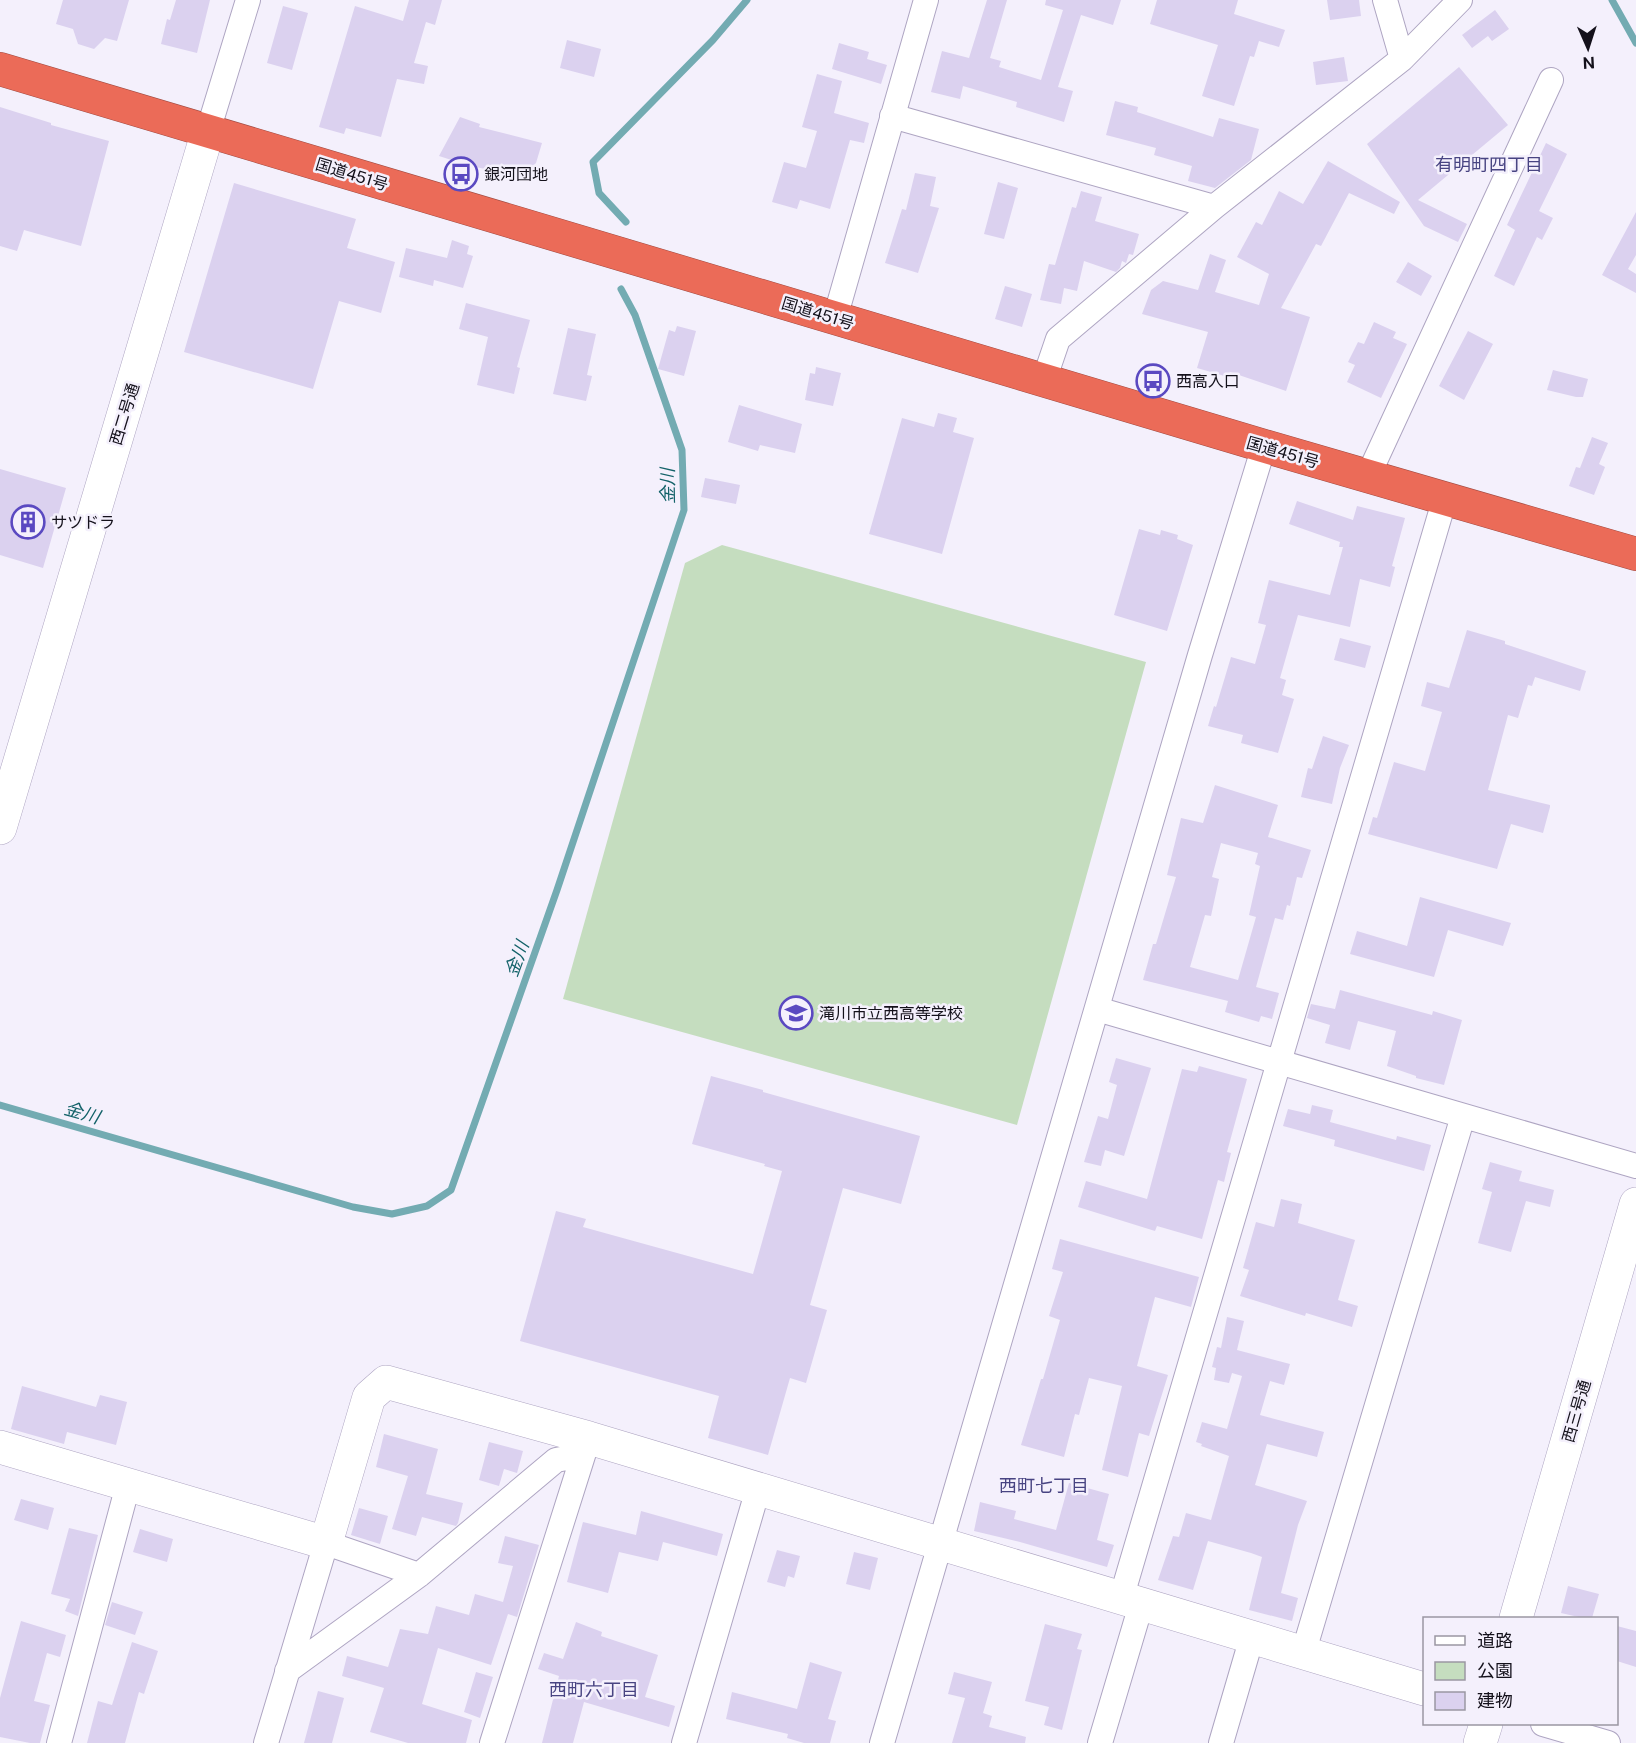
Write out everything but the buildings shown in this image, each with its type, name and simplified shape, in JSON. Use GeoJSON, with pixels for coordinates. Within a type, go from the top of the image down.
{"type":"FeatureCollection","features":[{"type":"Feature","properties":{"kind":"highway","name":"国道451号"},"geometry":{"type":"LineString","coordinates":[[0,69],[1264,446],[1636,554]]}},
{"type":"Feature","properties":{"kind":"street","name":"西二号通"},"geometry":{"type":"LineString","coordinates":[[0,828],[248,0]]}},
{"type":"Feature","properties":{"kind":"street"},"geometry":{"type":"LineString","coordinates":[[836,318],[926,0]]}},
{"type":"Feature","properties":{"kind":"street"},"geometry":{"type":"LineString","coordinates":[[1385,0],[1402,59]]}},
{"type":"Feature","properties":{"kind":"street"},"geometry":{"type":"LineString","coordinates":[[1044,380],[1058,339],[1214,207],[1402,59],[1460,0]]}},
{"type":"Feature","properties":{"kind":"street"},"geometry":{"type":"LineString","coordinates":[[1368,476],[1551,80]]}},
{"type":"Feature","properties":{"kind":"street"},"geometry":{"type":"LineString","coordinates":[[892,116],[1214,207]]}},
{"type":"Feature","properties":{"kind":"street"},"geometry":{"type":"LineString","coordinates":[[882,1743],[1200,655],[1264,446]]}},
{"type":"Feature","properties":{"kind":"street"},"geometry":{"type":"LineString","coordinates":[[1100,1743],[1131,1602],[1278,1062],[1445,498]]}},
{"type":"Feature","properties":{"kind":"street"},"geometry":{"type":"LineString","coordinates":[[1097,1009],[1636,1167]]}},
{"type":"Feature","properties":{"kind":"street"},"geometry":{"type":"LineString","coordinates":[[1303,1654],[1463,1116]]}},
{"type":"Feature","properties":{"kind":"street","name":"西三号通"},"geometry":{"type":"LineString","coordinates":[[1516,1617],[1636,1204]]}},
{"type":"Feature","properties":{"kind":"street"},"geometry":{"type":"LineString","coordinates":[[266,1743],[369,1397],[386,1382],[585,1446],[758,1489],[1423,1688]]}},
{"type":"Feature","properties":{"kind":"street"},"geometry":{"type":"LineString","coordinates":[[287,1671],[419,1575],[556,1460],[585,1446]]}},
{"type":"Feature","properties":{"kind":"street"},"geometry":{"type":"LineString","coordinates":[[492,1743],[585,1446]]}},
{"type":"Feature","properties":{"kind":"street"},"geometry":{"type":"LineString","coordinates":[[0,1447],[326,1543],[419,1575]]}},
{"type":"Feature","properties":{"kind":"street"},"geometry":{"type":"LineString","coordinates":[[59,1743],[128,1485]]}},
{"type":"Feature","properties":{"kind":"street"},"geometry":{"type":"LineString","coordinates":[[684,1743],[758,1489]]}},
{"type":"Feature","properties":{"kind":"street"},"geometry":{"type":"LineString","coordinates":[[1221,1743],[1252,1637]]}},
{"type":"Feature","properties":{"kind":"street"},"geometry":{"type":"LineString","coordinates":[[1480,1743],[1486,1725]]}},
{"type":"Feature","properties":{"kind":"street"},"geometry":{"type":"LineString","coordinates":[[1546,1725],[1604,1742]]}},
{"type":"Feature","properties":{"kind":"green space"},"geometry":{"type":"Polygon","coordinates":[[[722,545],[1146,662],[1017,1125],[563,999],[685,563],[722,545]]]}},
{"type":"Feature","properties":{"kind":"waterway","name":"金川"},"geometry":{"type":"LineString","coordinates":[[626,222],[599,193],[593,162],[713,40],[747,0]]}},
{"type":"Feature","properties":{"kind":"waterway"},"geometry":{"type":"LineString","coordinates":[[1612,0],[1636,43]]}},
{"type":"Feature","properties":{"kind":"waterway","name":"金川"},"geometry":{"type":"LineString","coordinates":[[0,1105],[353,1207],[392,1214],[427,1206],[451,1190],[557,890],[684,510],[682,450],[635,315],[621,289]]}},
{"type":"Feature","properties":{"kind":"place","name":"銀河団地"},"geometry":{"type":"Point","coordinates":[461,174]}},
{"type":"Feature","properties":{"kind":"place","name":"西高入口"},"geometry":{"type":"Point","coordinates":[1153,381]}},
{"type":"Feature","properties":{"kind":"place","name":"サツドラ"},"geometry":{"type":"Point","coordinates":[28,522]}},
{"type":"Feature","properties":{"kind":"place","name":"滝川市立西高等学校"},"geometry":{"type":"Point","coordinates":[796,1013]}},
{"type":"Feature","properties":{"kind":"district","name":"有明町四丁目"},"geometry":{"type":"Point","coordinates":[1489,165]}},
{"type":"Feature","properties":{"kind":"district","name":"西町七丁目"},"geometry":{"type":"Point","coordinates":[1044,1486]}},
{"type":"Feature","properties":{"kind":"district","name":"西町六丁目"},"geometry":{"type":"Point","coordinates":[594,1690]}}]}
